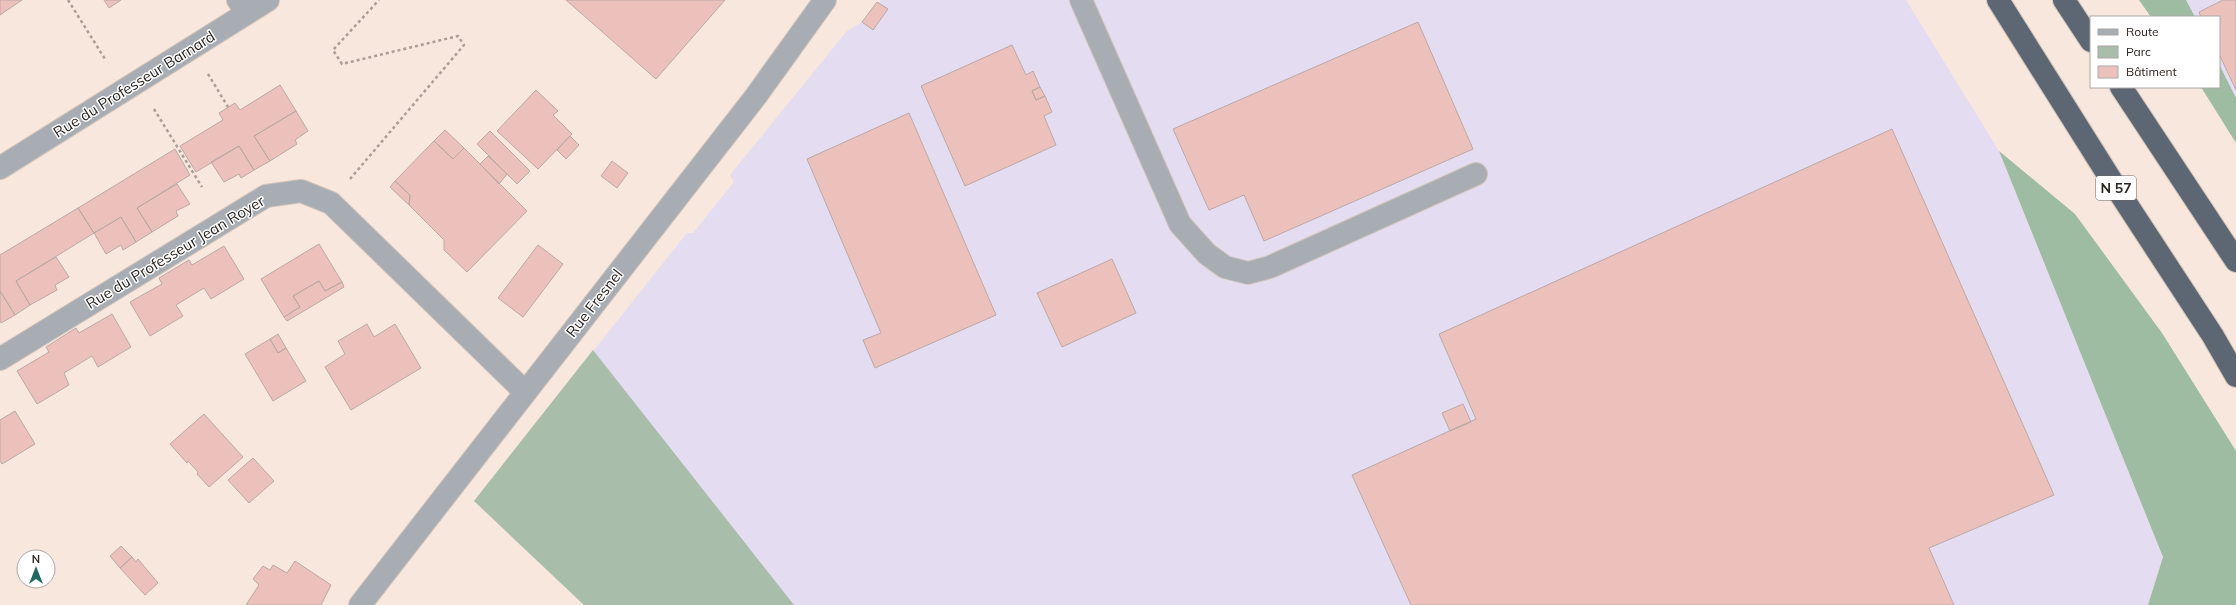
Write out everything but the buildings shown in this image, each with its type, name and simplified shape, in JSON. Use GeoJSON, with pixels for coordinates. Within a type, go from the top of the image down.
{"type":"FeatureCollection","features":[{"type":"Feature","properties":{"kind":"highway","name":"N 57"},"geometry":{"type":"LineString","coordinates":[[1998,0],[2115,186],[2213,336],[2236,376]]}},
{"type":"Feature","properties":{"kind":"highway"},"geometry":{"type":"LineString","coordinates":[[2064,0],[2090,40]]}},
{"type":"Feature","properties":{"kind":"highway"},"geometry":{"type":"LineString","coordinates":[[2122,88],[2236,261]]}},
{"type":"Feature","properties":{"kind":"street","name":"Rue du Professeur Barnard"},"geometry":{"type":"LineString","coordinates":[[0,168],[242,6],[268,0]]}},
{"type":"Feature","properties":{"kind":"street","name":"Rue Fresnel"},"geometry":{"type":"LineString","coordinates":[[360,605],[524,391],[756,96],[825,0]]}},
{"type":"Feature","properties":{"kind":"street"},"geometry":{"type":"LineString","coordinates":[[1081,0],[1180,224],[1207,254],[1224,267],[1248,273],[1270,267],[1476,174]]}},
{"type":"Feature","properties":{"kind":"street","name":"Rue du Professeur Jean Royer"},"geometry":{"type":"LineString","coordinates":[[0,359],[266,196],[301,191],[331,203],[524,391]]}},
{"type":"Feature","properties":{"kind":"path"},"geometry":{"type":"LineString","coordinates":[[68,0],[105,59]]}},
{"type":"Feature","properties":{"kind":"path"},"geometry":{"type":"LineString","coordinates":[[331,203],[368,155],[464,45],[458,36],[342,64],[333,50],[380,0]]}},
{"type":"Feature","properties":{"kind":"path"},"geometry":{"type":"LineString","coordinates":[[208,74],[228,107]]}},
{"type":"Feature","properties":{"kind":"path"},"geometry":{"type":"LineString","coordinates":[[154,109],[202,187]]}},
{"type":"Feature","properties":{"kind":"shaded area"},"geometry":{"type":"Polygon","coordinates":[[[881,0],[1906,0],[1999,151],[2163,557],[2148,605],[584,605],[474,501],[687,233],[693,233],[734,182],[730,175],[847,31],[862,22],[881,0]]]}},
{"type":"Feature","properties":{"kind":"shaded area"},"geometry":{"type":"Polygon","coordinates":[[[2186,0],[2236,0],[2236,98],[2220,66],[2220,16],[2194,16],[2186,0]]]}},
{"type":"Feature","properties":{"kind":"green space"},"geometry":{"type":"Polygon","coordinates":[[[2139,0],[2186,0],[2194,16],[2150,16],[2139,0]]]}},
{"type":"Feature","properties":{"kind":"green space"},"geometry":{"type":"Polygon","coordinates":[[[2220,66],[2236,98],[2236,143],[2202,88],[2220,88],[2220,66]]]}},
{"type":"Feature","properties":{"kind":"green space"},"geometry":{"type":"Polygon","coordinates":[[[1999,151],[2075,214],[2162,333],[2236,451],[2236,605],[2148,605],[2163,557],[1999,151]]]}},
{"type":"Feature","properties":{"kind":"green space"},"geometry":{"type":"Polygon","coordinates":[[[593,350],[794,605],[584,605],[474,501],[593,350]]]}}]}
